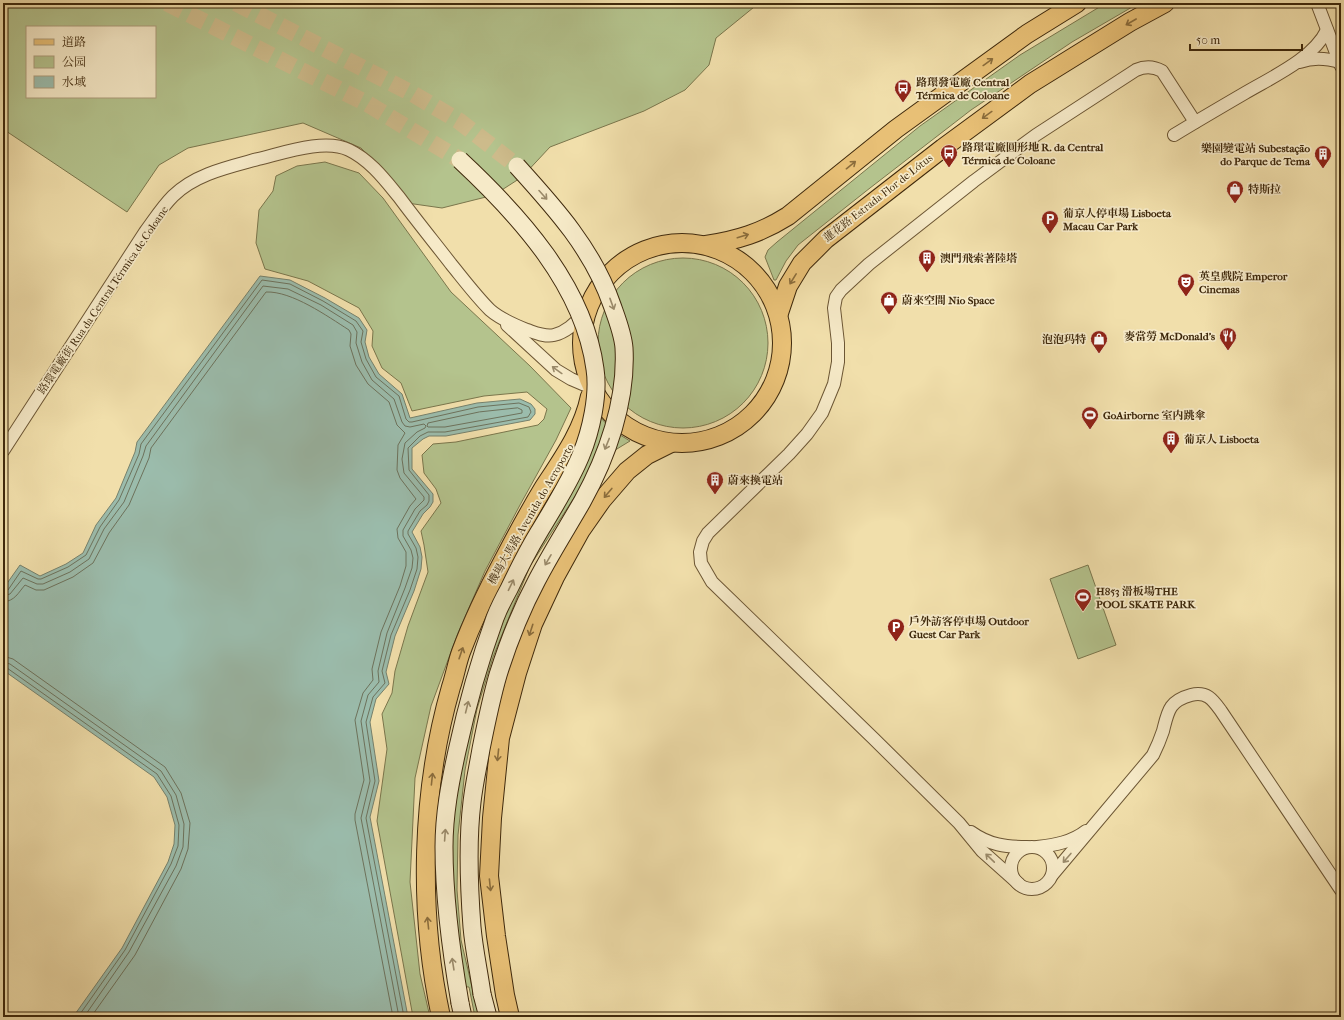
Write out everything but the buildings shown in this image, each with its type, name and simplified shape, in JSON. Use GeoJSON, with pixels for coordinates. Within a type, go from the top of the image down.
{"type":"FeatureCollection","features":[{"type":"Feature","properties":{"kind":"main road"},"geometry":{"type":"LineString","coordinates":[[705,245],[747,236],[770,227],[788,216],[896,129],[1027,34],[1077,3]]}},
{"type":"Feature","properties":{"kind":"main road","name":"蓮花路 Estrada Flor de Lótus"},"geometry":{"type":"LineString","coordinates":[[779,313],[788,286],[802,263],[826,239],[942,148],[1030,84],[1130,22],[1165,3]]}},
{"type":"Feature","properties":{"kind":"main road"},"geometry":{"type":"LineString","coordinates":[[460,160],[485,184],[528,231],[545,253],[562,280],[578,309],[588,340],[595,368],[596,387],[592,418],[582,454],[559,499],[527,553],[496,614],[467,705],[448,794],[444,846],[446,904],[452,956],[461,1010]]}},
{"type":"Feature","properties":{"kind":"main road"},"geometry":{"type":"LineString","coordinates":[[488,1017],[482,994],[472,930],[470,883],[472,803],[486,722],[498,675],[518,621],[536,580],[583,500],[609,440],[619,409],[624,374],[624,346],[619,324],[608,292],[592,260],[579,240],[549,201],[517,166]]}},
{"type":"Feature","properties":{"kind":"main road"},"geometry":{"type":"LineString","coordinates":[[672,243],[705,245],[720,249],[736,258],[752,270],[774,299],[779,313],[783,343],[778,374],[764,401],[743,423],[715,438],[685,444],[671,443],[637,433],[624,425],[604,406],[592,388],[582,347],[582,330],[586,312],[596,291],[620,265],[642,251],[656,246],[672,243]]}},
{"type":"Feature","properties":{"kind":"main road","name":"機場大馬路 Avenida do Aeroporto"},"geometry":{"type":"LineString","coordinates":[[441,1017],[426,907],[426,848],[432,776],[442,718],[461,653],[486,592],[519,530],[577,435],[587,410],[592,388]]}},
{"type":"Feature","properties":{"kind":"main road"},"geometry":{"type":"LineString","coordinates":[[510,1017],[496,936],[489,876],[492,818],[500,738],[517,673],[533,624],[555,577],[581,530],[602,500],[627,471],[647,454],[671,443]]}},
{"type":"Feature","properties":{"kind":"street"},"geometry":{"type":"LineString","coordinates":[[1317,3],[1340,64]]}},
{"type":"Feature","properties":{"kind":"street"},"geometry":{"type":"LineString","coordinates":[[1293,65],[1317,46],[1324,38],[1327,30]]}},
{"type":"Feature","properties":{"kind":"street"},"geometry":{"type":"LineString","coordinates":[[1174,135],[1302,61],[1331,59],[1340,64]]}},
{"type":"Feature","properties":{"kind":"street"},"geometry":{"type":"LineString","coordinates":[[1195,122],[1162,71],[1157,68],[1142,67],[1036,135],[974,181],[869,264],[841,290],[836,297],[834,308],[838,342],[838,362],[834,384],[822,413],[807,434],[789,454],[714,526],[703,541],[700,552],[701,563],[705,573],[712,582],[959,823],[982,851],[1025,888],[1038,888],[1045,885],[1050,880],[1053,874],[1153,755],[1158,745],[1166,715],[1171,706],[1177,700],[1197,693],[1205,694],[1211,697],[1222,711],[1341,890]]}},
{"type":"Feature","properties":{"kind":"street","name":"路環電廠街 Rua da Central Térmica de Coloane"},"geometry":{"type":"LineString","coordinates":[[3,451],[158,215],[174,196],[186,186],[203,176],[228,167],[320,146],[335,145],[349,149],[364,159],[384,178],[466,282],[491,311],[520,327],[543,335],[553,335],[562,332],[575,323],[586,312]]}},
{"type":"Feature","properties":{"kind":"street"},"geometry":{"type":"LineString","coordinates":[[491,311],[556,370],[571,379],[592,388]]}},
{"type":"Feature","properties":{"kind":"street"},"geometry":{"type":"LineString","coordinates":[[959,823],[977,837],[995,845],[1033,847],[1055,845],[1066,842],[1082,834],[1099,820]]}},
{"type":"Feature","properties":{"kind":"street"},"geometry":{"type":"LineString","coordinates":[[1019,884],[1014,879],[1011,866],[1016,854],[1033,847],[1045,851],[1051,857],[1054,866],[1053,874]]}},
{"type":"Feature","properties":{"kind":"green space"},"geometry":{"type":"Polygon","coordinates":[[[3,3],[759,3],[716,38],[709,65],[685,90],[644,111],[550,147],[522,177],[494,195],[442,208],[407,203],[394,182],[361,148],[303,123],[188,148],[159,165],[127,212],[3,129],[3,3]]]}},
{"type":"Feature","properties":{"kind":"green space"},"geometry":{"type":"Polygon","coordinates":[[[1106,3],[1139,3],[1072,42],[971,110],[798,245],[786,261],[776,280],[774,280],[765,257],[768,250],[777,242],[920,126],[1020,55],[1106,3]]]}},
{"type":"Feature","properties":{"kind":"green space"},"geometry":{"type":"Polygon","coordinates":[[[325,162],[359,173],[383,198],[451,292],[530,366],[571,408],[556,440],[485,571],[458,633],[431,706],[415,778],[410,882],[420,974],[430,1017],[413,1017],[377,821],[387,749],[382,714],[392,693],[395,671],[408,626],[428,572],[421,531],[441,503],[436,489],[424,473],[422,455],[433,444],[456,442],[538,425],[544,419],[547,409],[527,392],[484,396],[412,411],[401,383],[382,368],[372,346],[373,331],[359,308],[308,281],[265,269],[256,243],[259,210],[273,191],[276,176],[297,166],[325,162]]]}},
{"type":"Feature","properties":{"kind":"green space"},"geometry":{"type":"Polygon","coordinates":[[[683,258],[708,262],[723,268],[737,277],[749,289],[758,303],[764,318],[768,343],[764,368],[758,383],[749,397],[737,409],[723,418],[708,424],[683,428],[658,424],[643,418],[629,409],[617,397],[608,383],[602,368],[598,343],[602,318],[608,303],[617,289],[629,277],[643,268],[658,262],[683,258]]]}},
{"type":"Feature","properties":{"kind":"green space"},"geometry":{"type":"Polygon","coordinates":[[[599,416],[612,430],[630,441],[607,455],[590,473],[530,566],[493,657],[477,709],[465,770],[458,835],[457,890],[461,940],[479,1017],[475,1017],[469,987],[451,986],[445,945],[462,700],[599,416]]]}},
{"type":"Feature","properties":{"kind":"green space","name":"H853 滑板場THE POOL SKATE PARK"},"geometry":{"type":"Polygon","coordinates":[[[1088,565],[1116,645],[1078,659],[1050,579],[1088,565]]]}},
{"type":"Feature","properties":{"kind":"water"},"geometry":{"type":"Polygon","coordinates":[[[260,276],[290,280],[359,318],[367,330],[365,342],[369,357],[379,374],[402,394],[410,418],[477,403],[520,399],[531,404],[535,409],[535,414],[530,420],[446,436],[429,436],[412,448],[412,469],[433,494],[433,502],[423,514],[412,532],[420,547],[422,557],[421,569],[414,591],[395,636],[386,672],[389,684],[376,699],[370,722],[379,781],[370,817],[408,1017],[73,1017],[122,948],[168,862],[174,844],[175,825],[167,797],[154,777],[3,670],[3,589],[20,565],[40,576],[66,564],[83,553],[96,525],[116,498],[135,452],[137,442],[260,276]]]}},
{"type":"Feature","properties":{"kind":"tunnel"},"geometry":{"type":"LineString","coordinates":[[167,3],[368,104],[460,160]]}},
{"type":"Feature","properties":{"kind":"tunnel"},"geometry":{"type":"LineString","coordinates":[[236,3],[413,94],[459,121],[517,166]]}},
{"type":"Feature","properties":{"kind":"place","name":"路環發電廠 Central Térmica de Coloane"},"geometry":{"type":"Point","coordinates":[903,103]}},
{"type":"Feature","properties":{"kind":"place","name":"路環電廠圓形地 R. da Central Térmica de Coloane"},"geometry":{"type":"Point","coordinates":[949,168]}},
{"type":"Feature","properties":{"kind":"place","name":"樂園變電站 Subestação do Parque de Tema"},"geometry":{"type":"Point","coordinates":[1323,169]}},
{"type":"Feature","properties":{"kind":"place","name":"特斯拉"},"geometry":{"type":"Point","coordinates":[1235,204]}},
{"type":"Feature","properties":{"kind":"place","name":"葡京人停車場 Lisboeta Macau Car Park"},"geometry":{"type":"Point","coordinates":[1050,234]}},
{"type":"Feature","properties":{"kind":"place","name":"澳門飛索著陸塔"},"geometry":{"type":"Point","coordinates":[927,273]}},
{"type":"Feature","properties":{"kind":"place","name":"英皇戲院 Emperor Cinemas"},"geometry":{"type":"Point","coordinates":[1186,297]}},
{"type":"Feature","properties":{"kind":"place","name":"蔚來空間 Nio Space"},"geometry":{"type":"Point","coordinates":[889,315]}},
{"type":"Feature","properties":{"kind":"place","name":"麥當勞 McDonald's"},"geometry":{"type":"Point","coordinates":[1228,351]}},
{"type":"Feature","properties":{"kind":"place","name":"泡泡玛特"},"geometry":{"type":"Point","coordinates":[1099,354]}},
{"type":"Feature","properties":{"kind":"place","name":"GoAirborne 室内跳傘"},"geometry":{"type":"Point","coordinates":[1090,430]}},
{"type":"Feature","properties":{"kind":"place","name":"葡京人 Lisboeta"},"geometry":{"type":"Point","coordinates":[1171,454]}},
{"type":"Feature","properties":{"kind":"place","name":"蔚來換電站"},"geometry":{"type":"Point","coordinates":[715,495]}},
{"type":"Feature","properties":{"kind":"place","name":"H853 滑板場THE POOL SKATE PARK"},"geometry":{"type":"Point","coordinates":[1083,612]}},
{"type":"Feature","properties":{"kind":"place","name":"戶外訪客停車場 Outdoor Guest Car Park"},"geometry":{"type":"Point","coordinates":[896,642]}}]}
